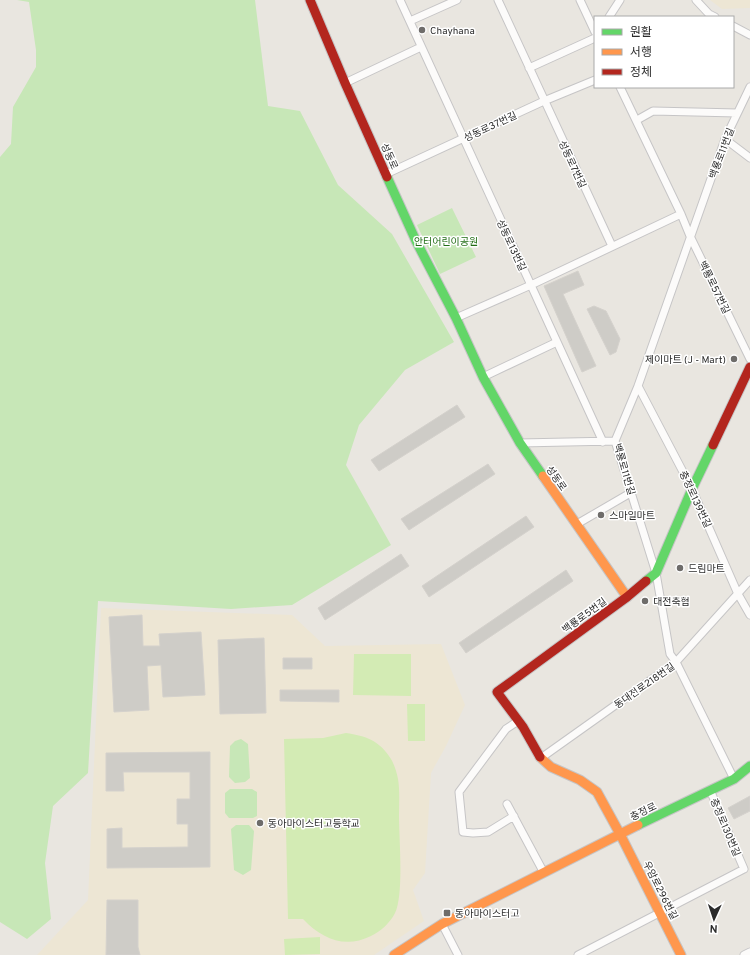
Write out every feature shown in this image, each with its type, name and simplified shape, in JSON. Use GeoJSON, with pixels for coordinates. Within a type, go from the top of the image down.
{"type":"FeatureCollection","features":[{"type":"Feature","properties":{"kind":"street","name":"성동로"},"geometry":{"type":"LineString","coordinates":[[310,0],[345,83],[416,241],[456,318],[483,377],[520,443],[627,597]]}},
{"type":"Feature","properties":{"kind":"street","name":"성동로13번길"},"geometry":{"type":"LineString","coordinates":[[400,0],[603,442]]}},
{"type":"Feature","properties":{"kind":"street"},"geometry":{"type":"LineString","coordinates":[[410,22],[457,0]]}},
{"type":"Feature","properties":{"kind":"street","name":"성동로7번길"},"geometry":{"type":"LineString","coordinates":[[498,0],[612,246]]}},
{"type":"Feature","properties":{"kind":"street"},"geometry":{"type":"LineString","coordinates":[[580,0],[594,30]]}},
{"type":"Feature","properties":{"kind":"street"},"geometry":{"type":"LineString","coordinates":[[610,16],[620,0]]}},
{"type":"Feature","properties":{"kind":"street"},"geometry":{"type":"LineString","coordinates":[[696,0],[710,16]]}},
{"type":"Feature","properties":{"kind":"street"},"geometry":{"type":"LineString","coordinates":[[734,27],[750,35]]}},
{"type":"Feature","properties":{"kind":"street"},"geometry":{"type":"LineString","coordinates":[[529,68],[594,38]]}},
{"type":"Feature","properties":{"kind":"street"},"geometry":{"type":"LineString","coordinates":[[345,83],[422,48]]}},
{"type":"Feature","properties":{"kind":"street","name":"성동로37번길"},"geometry":{"type":"LineString","coordinates":[[386,174],[544,101],[594,80]]}},
{"type":"Feature","properties":{"kind":"street","name":"백룡로11번길"},"geometry":{"type":"LineString","coordinates":[[734,779],[676,662],[670,654],[656,573],[616,441],[638,386],[725,139],[750,87]]}},
{"type":"Feature","properties":{"kind":"street","name":"백룡로57번길"},"geometry":{"type":"LineString","coordinates":[[621,88],[750,359]]}},
{"type":"Feature","properties":{"kind":"street","name":"백룡로11번길"},"geometry":{"type":"LineString","coordinates":[[637,120],[653,111],[737,113]]}},
{"type":"Feature","properties":{"kind":"street"},"geometry":{"type":"LineString","coordinates":[[725,139],[750,158]]}},
{"type":"Feature","properties":{"kind":"street"},"geometry":{"type":"LineString","coordinates":[[456,318],[531,285],[681,214]]}},
{"type":"Feature","properties":{"kind":"street"},"geometry":{"type":"LineString","coordinates":[[483,377],[557,342]]}},
{"type":"Feature","properties":{"kind":"street","name":"백룡로5번길"},"geometry":{"type":"LineString","coordinates":[[620,834],[597,792],[580,780],[551,767],[541,758],[518,721],[497,692],[627,597],[656,573],[692,489],[750,367]]}},
{"type":"Feature","properties":{"kind":"street","name":"충정로139번길"},"geometry":{"type":"LineString","coordinates":[[638,386],[692,489],[738,594],[750,615]]}},
{"type":"Feature","properties":{"kind":"street"},"geometry":{"type":"LineString","coordinates":[[520,443],[616,441]]}},
{"type":"Feature","properties":{"kind":"street"},"geometry":{"type":"LineString","coordinates":[[577,524],[632,492]]}},
{"type":"Feature","properties":{"kind":"street","name":"동대전로218번길"},"geometry":{"type":"LineString","coordinates":[[541,758],[676,662],[750,580]]}},
{"type":"Feature","properties":{"kind":"street"},"geometry":{"type":"LineString","coordinates":[[514,816],[488,832],[463,832],[459,792],[506,729],[518,721]]}},
{"type":"Feature","properties":{"kind":"street","name":"충정로"},"geometry":{"type":"LineString","coordinates":[[394,955],[442,924],[620,834],[734,779],[750,766]]}},
{"type":"Feature","properties":{"kind":"street","name":"충정로130번길"},"geometry":{"type":"LineString","coordinates":[[578,955],[747,871],[710,790]]}},
{"type":"Feature","properties":{"kind":"street"},"geometry":{"type":"LineString","coordinates":[[507,804],[544,873]]}},
{"type":"Feature","properties":{"kind":"street","name":"우암로296번길"},"geometry":{"type":"LineString","coordinates":[[620,834],[682,955]]}},
{"type":"Feature","properties":{"kind":"street"},"geometry":{"type":"LineString","coordinates":[[442,924],[458,955]]}},
{"type":"Feature","properties":{"kind":"street"},"geometry":{"type":"LineString","coordinates":[[744,955],[750,952]]}},
{"type":"Feature","properties":{"kind":"shaded area"},"geometry":{"type":"Polygon","coordinates":[[[710,0],[750,0],[750,8],[722,9],[710,0]]]}},
{"type":"Feature","properties":{"kind":"shaded area","name":"동아마이스터고등학교"},"geometry":{"type":"Polygon","coordinates":[[[101,608],[292,615],[325,646],[441,644],[465,705],[446,746],[431,773],[425,873],[413,890],[424,921],[374,955],[37,955],[88,900],[101,608]]]}},
{"type":"Feature","properties":{"kind":"green space"},"geometry":{"type":"Polygon","coordinates":[[[17,0],[255,0],[268,106],[300,111],[338,185],[392,234],[454,342],[405,370],[359,425],[346,465],[391,545],[292,605],[231,609],[98,601],[88,773],[53,806],[45,863],[51,919],[27,939],[0,922],[0,157],[11,144],[13,107],[36,67],[36,50],[29,2],[17,0]]]}},
{"type":"Feature","properties":{"kind":"green space","name":"안터어린이공원"},"geometry":{"type":"Polygon","coordinates":[[[452,208],[476,257],[440,274],[417,225],[452,208]]]}},
{"type":"Feature","properties":{"kind":"green space"},"geometry":{"type":"Polygon","coordinates":[[[354,654],[411,654],[411,696],[353,695],[354,654]]]}},
{"type":"Feature","properties":{"kind":"green space"},"geometry":{"type":"Polygon","coordinates":[[[407,704],[425,704],[425,741],[408,741],[407,704]]]}},
{"type":"Feature","properties":{"kind":"green space"},"geometry":{"type":"Polygon","coordinates":[[[346,733],[372,740],[382,747],[392,761],[396,771],[399,793],[400,880],[398,905],[393,917],[382,929],[371,936],[352,942],[343,942],[326,937],[303,919],[288,919],[284,739],[323,738],[346,733]]]}},
{"type":"Feature","properties":{"kind":"green space"},"geometry":{"type":"Polygon","coordinates":[[[241,739],[248,744],[250,778],[245,782],[235,783],[229,777],[230,746],[235,741],[241,739]]]}},
{"type":"Feature","properties":{"kind":"green space"},"geometry":{"type":"Polygon","coordinates":[[[230,789],[252,789],[257,792],[257,816],[253,818],[229,818],[225,813],[225,793],[230,789]]]}},
{"type":"Feature","properties":{"kind":"green space"},"geometry":{"type":"Polygon","coordinates":[[[236,825],[249,825],[254,831],[251,870],[243,875],[234,870],[231,829],[236,825]]]}},
{"type":"Feature","properties":{"kind":"green space"},"geometry":{"type":"Polygon","coordinates":[[[320,937],[320,954],[285,955],[284,939],[320,937]]]}},
{"type":"Feature","properties":{"kind":"building"},"geometry":{"type":"Polygon","coordinates":[[[578,271],[584,285],[563,294],[596,366],[582,372],[544,286],[578,271]]]}},
{"type":"Feature","properties":{"kind":"building"},"geometry":{"type":"Polygon","coordinates":[[[594,306],[606,311],[620,339],[616,352],[610,355],[587,309],[594,306]]]}},
{"type":"Feature","properties":{"kind":"building"},"geometry":{"type":"Polygon","coordinates":[[[457,405],[465,417],[379,471],[371,460],[457,405]]]}},
{"type":"Feature","properties":{"kind":"building"},"geometry":{"type":"Polygon","coordinates":[[[488,464],[495,474],[409,530],[401,519],[488,464]]]}},
{"type":"Feature","properties":{"kind":"building"},"geometry":{"type":"Polygon","coordinates":[[[526,516],[534,527],[429,597],[422,586],[526,516]]]}},
{"type":"Feature","properties":{"kind":"building"},"geometry":{"type":"Polygon","coordinates":[[[401,554],[409,566],[325,620],[318,608],[401,554]]]}},
{"type":"Feature","properties":{"kind":"building"},"geometry":{"type":"Polygon","coordinates":[[[566,570],[573,581],[466,653],[459,643],[566,570]]]}},
{"type":"Feature","properties":{"kind":"building"},"geometry":{"type":"Polygon","coordinates":[[[142,615],[143,646],[160,646],[159,634],[201,632],[205,695],[163,697],[161,665],[147,666],[149,710],[114,712],[109,617],[142,615]]]}},
{"type":"Feature","properties":{"kind":"building"},"geometry":{"type":"Polygon","coordinates":[[[264,638],[266,713],[220,714],[218,640],[264,638]]]}},
{"type":"Feature","properties":{"kind":"building"},"geometry":{"type":"Polygon","coordinates":[[[283,658],[312,658],[312,669],[283,669],[283,658]]]}},
{"type":"Feature","properties":{"kind":"building"},"geometry":{"type":"Polygon","coordinates":[[[280,690],[339,690],[339,702],[280,701],[280,690]]]}},
{"type":"Feature","properties":{"kind":"building"},"geometry":{"type":"Polygon","coordinates":[[[210,752],[210,867],[107,868],[107,829],[122,828],[122,848],[188,847],[188,824],[177,824],[177,799],[190,799],[190,772],[123,772],[124,791],[106,791],[106,753],[210,752]]]}},
{"type":"Feature","properties":{"kind":"building"},"geometry":{"type":"Polygon","coordinates":[[[750,796],[750,811],[734,819],[728,808],[750,796]]]}},
{"type":"Feature","properties":{"kind":"building"},"geometry":{"type":"Polygon","coordinates":[[[107,900],[138,900],[138,947],[140,955],[106,955],[107,900]]]}},
{"type":"Feature","properties":{"kind":"traffic: fast"},"geometry":{"type":"LineString","coordinates":[[387,177],[416,241],[456,318],[483,377],[520,443],[543,476]]}},
{"type":"Feature","properties":{"kind":"traffic: fast"},"geometry":{"type":"LineString","coordinates":[[646,581],[656,573],[692,489],[713,445]]}},
{"type":"Feature","properties":{"kind":"traffic: fast"},"geometry":{"type":"LineString","coordinates":[[638,825],[734,779],[750,766]]}},
{"type":"Feature","properties":{"kind":"traffic: slow"},"geometry":{"type":"LineString","coordinates":[[543,476],[627,597]]}},
{"type":"Feature","properties":{"kind":"traffic: slow"},"geometry":{"type":"LineString","coordinates":[[540,757],[551,767],[580,780],[597,792],[620,834],[681,955]]}},
{"type":"Feature","properties":{"kind":"traffic: slow"},"geometry":{"type":"LineString","coordinates":[[394,955],[442,924],[638,825]]}},
{"type":"Feature","properties":{"kind":"traffic: jam"},"geometry":{"type":"LineString","coordinates":[[310,0],[387,177]]}},
{"type":"Feature","properties":{"kind":"traffic: jam"},"geometry":{"type":"LineString","coordinates":[[713,445],[750,367]]}},
{"type":"Feature","properties":{"kind":"traffic: jam"},"geometry":{"type":"LineString","coordinates":[[540,757],[523,727],[497,692],[627,597],[646,581]]}},
{"type":"Feature","properties":{"kind":"place","name":"Chayhana"},"geometry":{"type":"Point","coordinates":[422,30]}},
{"type":"Feature","properties":{"kind":"place","name":"제이마트 (J - Mart)"},"geometry":{"type":"Point","coordinates":[734,359]}},
{"type":"Feature","properties":{"kind":"place","name":"스마일마트"},"geometry":{"type":"Point","coordinates":[601,515]}},
{"type":"Feature","properties":{"kind":"place","name":"드림마트"},"geometry":{"type":"Point","coordinates":[680,568]}},
{"type":"Feature","properties":{"kind":"place","name":"대전축협"},"geometry":{"type":"Point","coordinates":[645,601]}},
{"type":"Feature","properties":{"kind":"place","name":"동아마이스터고등학교"},"geometry":{"type":"Point","coordinates":[260,823]}},
{"type":"Feature","properties":{"kind":"place","name":"동아마이스터고"},"geometry":{"type":"Point","coordinates":[447,913]}}]}
